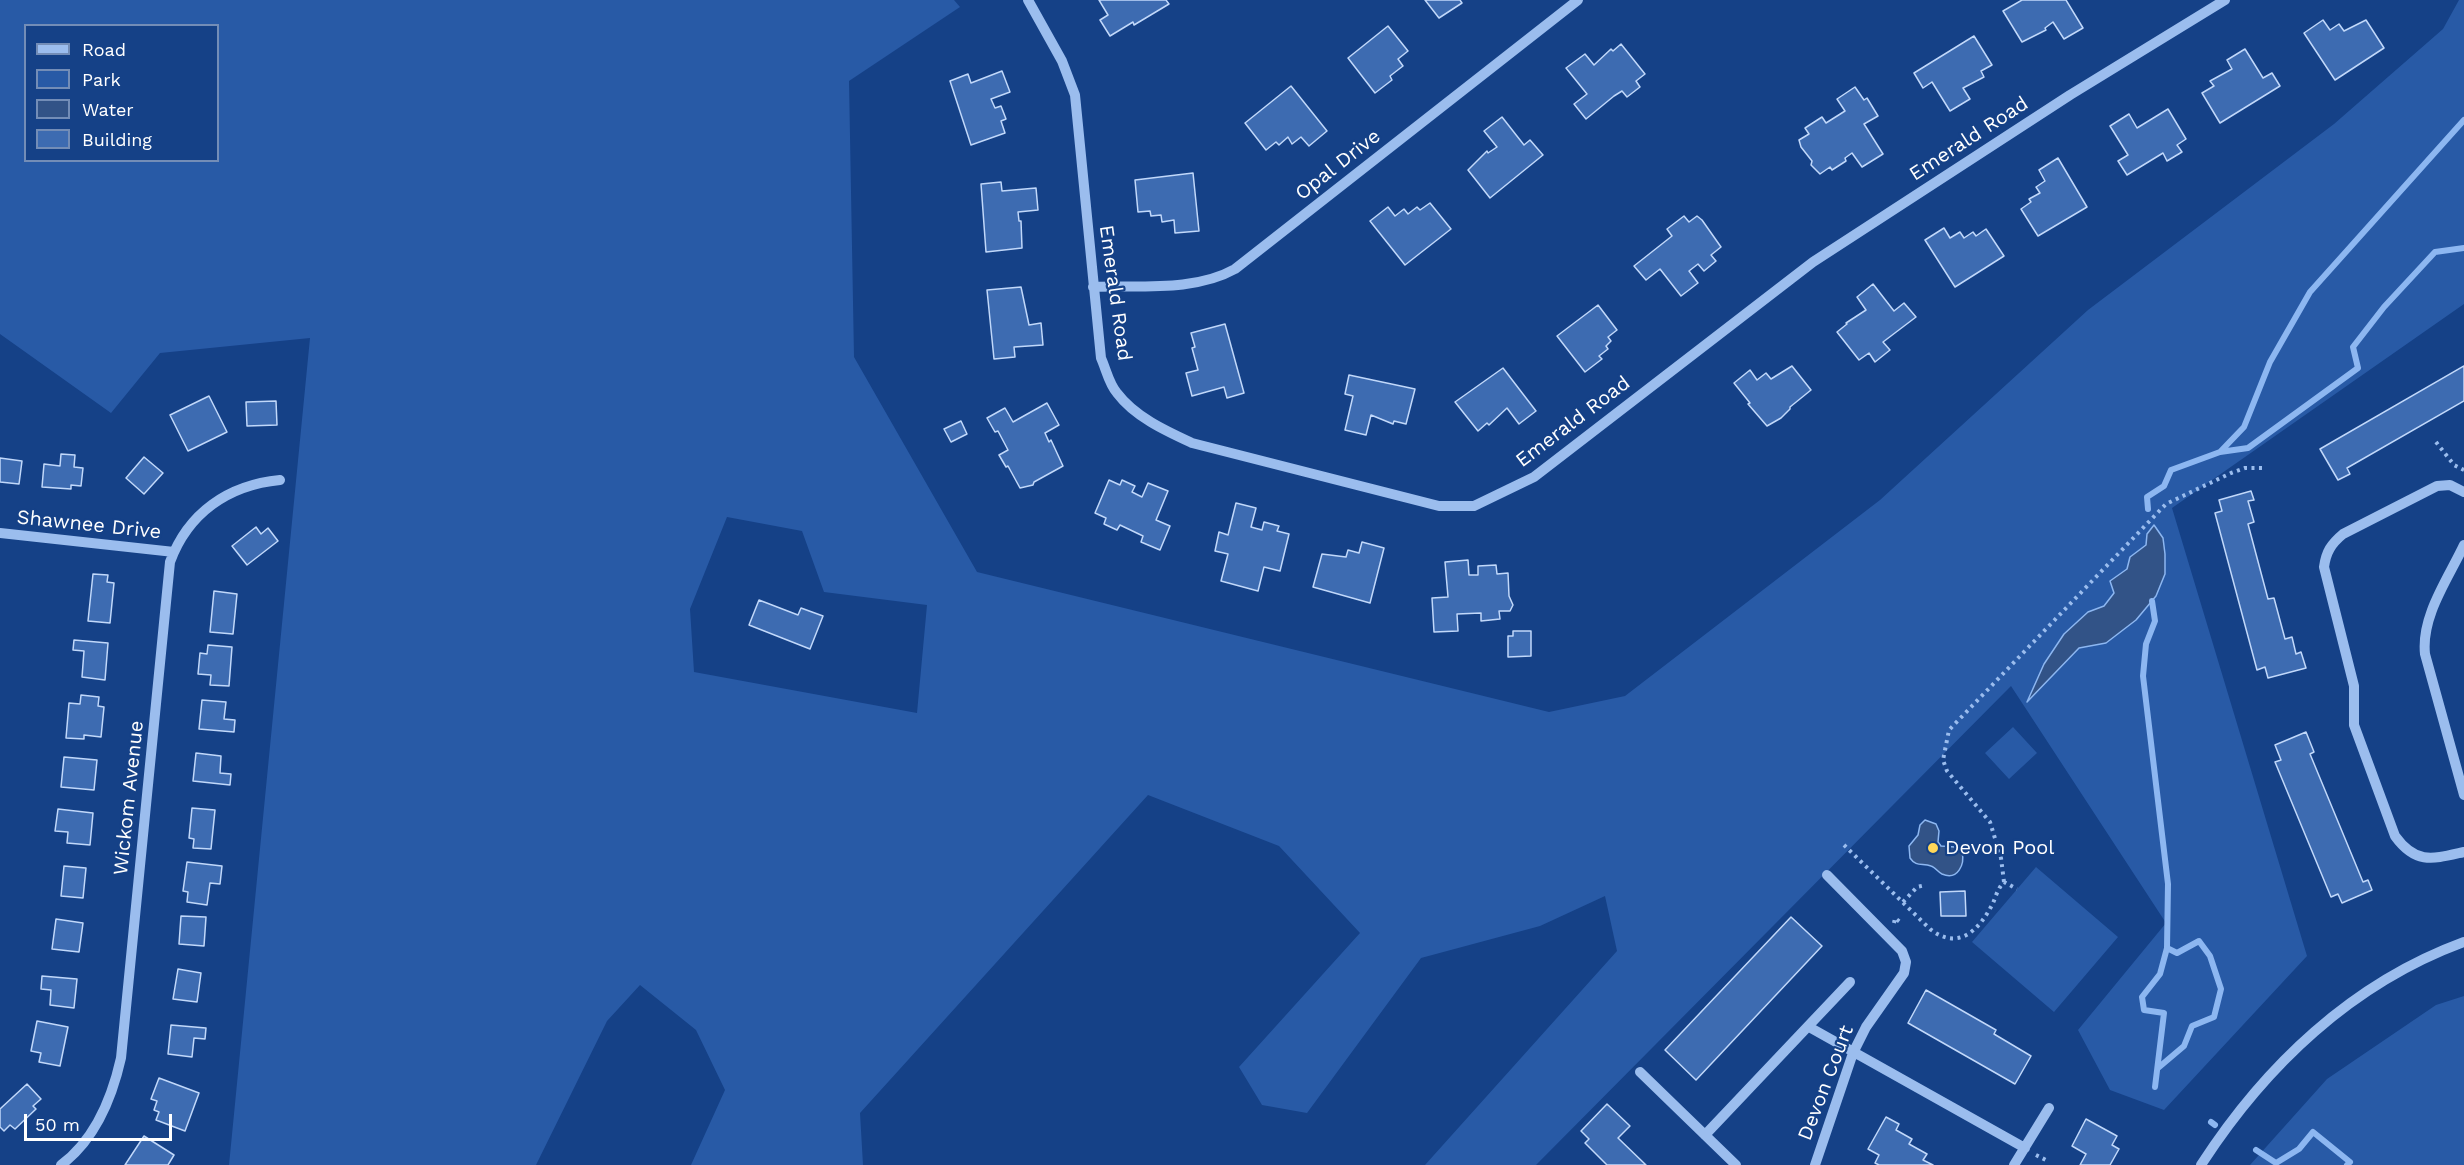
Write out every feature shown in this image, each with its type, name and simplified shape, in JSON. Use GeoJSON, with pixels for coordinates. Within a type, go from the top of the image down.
{"type":"FeatureCollection","features":[{"type":"Feature","properties":{"kind":"street","name":"Emerald Road"},"geometry":{"type":"LineString","coordinates":[[1028,0],[1062,61],[1075,95],[1101,358],[1116,393],[1137,412],[1163,429],[1192,443],[1432,505],[1474,506],[1534,477],[1813,262],[2070,95],[2225,0]]}},
{"type":"Feature","properties":{"kind":"street","name":"Opal Drive"},"geometry":{"type":"LineString","coordinates":[[1093,287],[1189,284],[1216,279],[1235,269],[1578,0]]}},
{"type":"Feature","properties":{"kind":"street","name":"Wickom Avenue"},"geometry":{"type":"LineString","coordinates":[[61,1165],[86,1140],[102,1115],[115,1086],[121,1058],[170,562],[186,530],[200,513],[220,497],[242,487],[280,480]]}},
{"type":"Feature","properties":{"kind":"street"},"geometry":{"type":"LineString","coordinates":[[2464,492],[2450,485],[2437,486],[2343,534],[2332,542],[2326,554],[2324,567],[2354,686],[2354,725],[2395,836],[2404,848],[2417,856],[2431,859],[2464,852]]}},
{"type":"Feature","properties":{"kind":"street","name":"Shawnee Drive"},"geometry":{"type":"LineString","coordinates":[[0,533],[174,552]]}},
{"type":"Feature","properties":{"kind":"street"},"geometry":{"type":"LineString","coordinates":[[2464,545],[2426,623],[2423,639],[2425,654],[2464,795]]}},
{"type":"Feature","properties":{"kind":"street","name":"Devon Court"},"geometry":{"type":"LineString","coordinates":[[1815,1165],[1853,1053],[1866,1027],[1904,973],[1906,962],[1902,951],[1827,875]]}},
{"type":"Feature","properties":{"kind":"street"},"geometry":{"type":"LineString","coordinates":[[2201,1165],[2247,1099],[2332,1015],[2385,980],[2416,963],[2464,942]]}},
{"type":"Feature","properties":{"kind":"street"},"geometry":{"type":"LineString","coordinates":[[1705,1135],[1850,982]]}},
{"type":"Feature","properties":{"kind":"street"},"geometry":{"type":"LineString","coordinates":[[1809,1027],[2025,1148]]}},
{"type":"Feature","properties":{"kind":"street"},"geometry":{"type":"LineString","coordinates":[[1640,1072],[1736,1165]]}},
{"type":"Feature","properties":{"kind":"street"},"geometry":{"type":"LineString","coordinates":[[2014,1165],[2049,1108]]}},
{"type":"Feature","properties":{"kind":"path"},"geometry":{"type":"LineString","coordinates":[[2436,442],[2454,465],[2464,470]]}},
{"type":"Feature","properties":{"kind":"path"},"geometry":{"type":"LineString","coordinates":[[2004,882],[2001,858],[1990,822],[1947,771],[1943,760],[1949,730],[2166,504],[2231,473],[2245,468],[2262,468]]}},
{"type":"Feature","properties":{"kind":"path"},"geometry":{"type":"LineString","coordinates":[[1844,845],[1940,937],[1951,940],[1959,939],[1973,930],[1988,912],[2004,882]]}},
{"type":"Feature","properties":{"kind":"path"},"geometry":{"type":"LineString","coordinates":[[2004,882],[2018,889]]}},
{"type":"Feature","properties":{"kind":"path"},"geometry":{"type":"LineString","coordinates":[[1903,902],[1917,887],[1926,885]]}},
{"type":"Feature","properties":{"kind":"path"},"geometry":{"type":"LineString","coordinates":[[1894,918],[1900,922]]}},
{"type":"Feature","properties":{"kind":"green space"},"geometry":{"type":"Polygon","coordinates":[[[0,0],[954,0],[960,7],[849,81],[854,357],[977,572],[1549,712],[1625,696],[1880,500],[2088,310],[2334,124],[2443,29],[2459,0],[2464,0],[2464,304],[2172,508],[2307,956],[2164,1110],[2110,1090],[2078,1030],[2166,923],[2011,686],[1536,1165],[1425,1165],[1617,951],[1605,896],[1540,926],[1421,958],[1307,1113],[1262,1105],[1239,1067],[1360,933],[1279,846],[1148,795],[860,1113],[863,1165],[691,1165],[725,1090],[696,1030],[640,985],[607,1021],[536,1165],[229,1165],[310,338],[160,353],[111,413],[0,334],[0,0]],[[727,517],[690,609],[694,672],[917,713],[927,605],[824,592],[802,531],[727,517]]]}},
{"type":"Feature","properties":{"kind":"green space"},"geometry":{"type":"Polygon","coordinates":[[[2013,727],[2037,753],[2009,779],[1985,753],[2013,727]]]}},
{"type":"Feature","properties":{"kind":"green space"},"geometry":{"type":"Polygon","coordinates":[[[2036,867],[2118,937],[2054,1012],[1972,942],[2036,867]]]}},
{"type":"Feature","properties":{"kind":"green space"},"geometry":{"type":"Polygon","coordinates":[[[2464,996],[2464,1165],[2250,1165],[2327,1079],[2436,1005],[2464,996]]]}},
{"type":"Feature","properties":{"kind":"water"},"geometry":{"type":"Polygon","coordinates":[[[2154,525],[2163,538],[2165,554],[2165,574],[2156,596],[2136,620],[2106,643],[2079,648],[2027,702],[2044,664],[2064,634],[2088,612],[2104,606],[2114,593],[2110,581],[2127,569],[2130,557],[2146,545],[2147,534],[2154,525]]]}},
{"type":"Feature","properties":{"kind":"water","name":"Devon Pool"},"geometry":{"type":"Polygon","coordinates":[[[1925,820],[1936,824],[1939,831],[1938,842],[1941,846],[1955,847],[1962,852],[1961,866],[1956,873],[1948,876],[1928,865],[1917,864],[1910,858],[1909,846],[1918,835],[1920,825],[1925,820]]]}},
{"type":"Feature","properties":{"kind":"building"},"geometry":{"type":"Polygon","coordinates":[[[1099,0],[1166,0],[1169,4],[1110,36],[1100,20],[1108,15],[1099,0]]]}},
{"type":"Feature","properties":{"kind":"building"},"geometry":{"type":"Polygon","coordinates":[[[1425,0],[1460,0],[1462,3],[1439,18],[1425,0]]]}},
{"type":"Feature","properties":{"kind":"building"},"geometry":{"type":"Polygon","coordinates":[[[2022,0],[2066,0],[2083,28],[2064,39],[2053,22],[2045,28],[2046,30],[2022,42],[2003,11],[2022,0]]]}},
{"type":"Feature","properties":{"kind":"building"},"geometry":{"type":"Polygon","coordinates":[[[2323,20],[2330,30],[2339,24],[2344,31],[2366,20],[2384,48],[2335,80],[2304,33],[2323,20]]]}},
{"type":"Feature","properties":{"kind":"building"},"geometry":{"type":"Polygon","coordinates":[[[1388,26],[1408,51],[1398,59],[1403,66],[1390,76],[1392,80],[1375,93],[1348,58],[1388,26]]]}},
{"type":"Feature","properties":{"kind":"building"},"geometry":{"type":"Polygon","coordinates":[[[1974,36],[1992,65],[1981,71],[1984,77],[1963,88],[1970,99],[1950,111],[1932,82],[1923,88],[1914,73],[1974,36]]]}},
{"type":"Feature","properties":{"kind":"building"},"geometry":{"type":"Polygon","coordinates":[[[1621,44],[1645,74],[1636,81],[1640,87],[1627,97],[1622,91],[1586,119],[1574,104],[1587,94],[1566,68],[1585,54],[1594,65],[1611,49],[1613,51],[1621,44]]]}},
{"type":"Feature","properties":{"kind":"building"},"geometry":{"type":"Polygon","coordinates":[[[2245,49],[2263,78],[2272,73],[2280,86],[2220,123],[2202,93],[2214,86],[2210,81],[2232,69],[2227,60],[2245,49]]]}},
{"type":"Feature","properties":{"kind":"building"},"geometry":{"type":"Polygon","coordinates":[[[1002,71],[1010,92],[991,99],[995,108],[1001,106],[1006,119],[1001,121],[1005,133],[971,145],[950,81],[968,74],[971,83],[1002,71]]]}},
{"type":"Feature","properties":{"kind":"building"},"geometry":{"type":"Polygon","coordinates":[[[1291,86],[1327,131],[1309,146],[1301,137],[1292,144],[1288,137],[1279,145],[1276,142],[1266,150],[1245,123],[1291,86]]]}},
{"type":"Feature","properties":{"kind":"building"},"geometry":{"type":"Polygon","coordinates":[[[1855,87],[1864,100],[1867,98],[1878,116],[1864,124],[1883,154],[1862,167],[1852,153],[1845,158],[1846,161],[1820,174],[1811,165],[1812,161],[1801,147],[1799,140],[1809,134],[1805,128],[1822,117],[1826,123],[1845,111],[1837,99],[1855,87]]]}},
{"type":"Feature","properties":{"kind":"building"},"geometry":{"type":"Polygon","coordinates":[[[2168,109],[2186,139],[2177,145],[2182,152],[2167,161],[2163,153],[2127,175],[2118,161],[2128,155],[2110,126],[2129,114],[2137,128],[2168,109]]]}},
{"type":"Feature","properties":{"kind":"building"},"geometry":{"type":"Polygon","coordinates":[[[1502,117],[1524,145],[1530,140],[1543,155],[1490,198],[1468,170],[1487,151],[1488,153],[1497,147],[1484,131],[1502,117]]]}},
{"type":"Feature","properties":{"kind":"building"},"geometry":{"type":"Polygon","coordinates":[[[2058,158],[2087,207],[2038,236],[2021,209],[2031,202],[2029,199],[2040,193],[2036,187],[2045,181],[2039,170],[2058,158]]]}},
{"type":"Feature","properties":{"kind":"building"},"geometry":{"type":"Polygon","coordinates":[[[1193,173],[1199,231],[1175,233],[1174,220],[1162,222],[1161,215],[1151,216],[1150,211],[1138,212],[1135,180],[1193,173]]]}},
{"type":"Feature","properties":{"kind":"building"},"geometry":{"type":"Polygon","coordinates":[[[1001,182],[1002,191],[1036,188],[1038,210],[1018,212],[1019,221],[1021,221],[1022,248],[986,252],[981,184],[1001,182]]]}},
{"type":"Feature","properties":{"kind":"building"},"geometry":{"type":"Polygon","coordinates":[[[1430,203],[1451,229],[1405,265],[1370,221],[1388,207],[1395,216],[1404,209],[1408,214],[1417,207],[1420,210],[1430,203]]]}},
{"type":"Feature","properties":{"kind":"building"},"geometry":{"type":"Polygon","coordinates":[[[1684,216],[1689,222],[1697,216],[1702,220],[1721,247],[1711,255],[1716,261],[1704,271],[1698,264],[1689,271],[1698,283],[1681,296],[1660,269],[1646,280],[1634,266],[1672,236],[1667,229],[1684,216]]]}},
{"type":"Feature","properties":{"kind":"building"},"geometry":{"type":"Polygon","coordinates":[[[1944,228],[1950,238],[1960,232],[1964,238],[1973,232],[1976,236],[1986,229],[2004,256],[1955,287],[1925,240],[1944,228]]]}},
{"type":"Feature","properties":{"kind":"building"},"geometry":{"type":"Polygon","coordinates":[[[1873,284],[1894,311],[1904,303],[1916,317],[1883,342],[1890,350],[1875,362],[1869,353],[1859,360],[1837,332],[1866,310],[1857,297],[1873,284]]]}},
{"type":"Feature","properties":{"kind":"building"},"geometry":{"type":"Polygon","coordinates":[[[1021,287],[1029,325],[1041,323],[1043,345],[1014,347],[1015,357],[994,359],[987,290],[1021,287]]]}},
{"type":"Feature","properties":{"kind":"building"},"geometry":{"type":"Polygon","coordinates":[[[1598,305],[1617,330],[1608,337],[1611,341],[1606,346],[1608,349],[1599,356],[1602,359],[1585,372],[1557,336],[1598,305]]]}},
{"type":"Feature","properties":{"kind":"building"},"geometry":{"type":"Polygon","coordinates":[[[1225,324],[1244,393],[1227,398],[1224,387],[1192,396],[1186,373],[1198,370],[1192,348],[1195,347],[1191,333],[1225,324]]]}},
{"type":"Feature","properties":{"kind":"building"},"geometry":{"type":"Polygon","coordinates":[[[1792,366],[1811,390],[1790,407],[1781,418],[1767,426],[1734,383],[1750,370],[1757,380],[1766,373],[1771,379],[1792,366]]]}},
{"type":"Feature","properties":{"kind":"building"},"geometry":{"type":"Polygon","coordinates":[[[2464,366],[2464,401],[2347,468],[2350,474],[2338,480],[2320,449],[2464,366]]]}},
{"type":"Feature","properties":{"kind":"building"},"geometry":{"type":"Polygon","coordinates":[[[1503,368],[1536,411],[1519,424],[1507,408],[1489,425],[1487,423],[1478,431],[1455,402],[1503,368]]]}},
{"type":"Feature","properties":{"kind":"building"},"geometry":{"type":"Polygon","coordinates":[[[1349,375],[1415,389],[1406,424],[1394,421],[1393,424],[1371,415],[1366,435],[1345,430],[1353,396],[1345,394],[1349,375]]]}},
{"type":"Feature","properties":{"kind":"building"},"geometry":{"type":"Polygon","coordinates":[[[209,396],[227,432],[188,451],[170,415],[209,396]]]}},
{"type":"Feature","properties":{"kind":"building"},"geometry":{"type":"Polygon","coordinates":[[[276,401],[277,425],[247,426],[246,402],[276,401]]]}},
{"type":"Feature","properties":{"kind":"building"},"geometry":{"type":"Polygon","coordinates":[[[1047,403],[1059,425],[1045,433],[1049,442],[1051,440],[1063,466],[1034,482],[1033,485],[1020,488],[999,455],[1008,450],[998,431],[995,432],[987,418],[1005,408],[1013,422],[1047,403]]]}},
{"type":"Feature","properties":{"kind":"building"},"geometry":{"type":"Polygon","coordinates":[[[961,421],[967,434],[951,442],[944,429],[961,421]]]}},
{"type":"Feature","properties":{"kind":"building"},"geometry":{"type":"Polygon","coordinates":[[[61,454],[75,455],[74,467],[83,468],[81,486],[71,485],[71,489],[42,487],[44,464],[60,466],[61,454]]]}},
{"type":"Feature","properties":{"kind":"building"},"geometry":{"type":"Polygon","coordinates":[[[144,457],[163,473],[144,494],[126,478],[144,457]]]}},
{"type":"Feature","properties":{"kind":"building"},"geometry":{"type":"Polygon","coordinates":[[[0,458],[22,461],[19,484],[0,482],[0,458]]]}},
{"type":"Feature","properties":{"kind":"building"},"geometry":{"type":"Polygon","coordinates":[[[1109,480],[1120,485],[1122,480],[1135,486],[1132,492],[1142,497],[1148,483],[1168,491],[1156,520],[1170,526],[1160,550],[1141,542],[1143,536],[1120,525],[1117,530],[1104,524],[1106,518],[1095,513],[1109,480]]]}},
{"type":"Feature","properties":{"kind":"building"},"geometry":{"type":"Polygon","coordinates":[[[2251,491],[2254,500],[2248,501],[2254,522],[2248,524],[2268,599],[2274,598],[2285,639],[2292,637],[2296,654],[2301,652],[2306,668],[2268,678],[2265,667],[2257,670],[2215,513],[2222,511],[2219,500],[2251,491]]]}},
{"type":"Feature","properties":{"kind":"building"},"geometry":{"type":"Polygon","coordinates":[[[1236,503],[1256,508],[1251,527],[1262,530],[1264,522],[1279,526],[1277,531],[1289,534],[1280,571],[1264,567],[1258,591],[1221,581],[1228,554],[1215,551],[1219,532],[1228,535],[1236,503]]]}},
{"type":"Feature","properties":{"kind":"building"},"geometry":{"type":"Polygon","coordinates":[[[256,527],[261,534],[268,528],[278,541],[247,565],[232,546],[256,527]]]}},
{"type":"Feature","properties":{"kind":"building"},"geometry":{"type":"Polygon","coordinates":[[[1362,542],[1384,548],[1370,603],[1313,587],[1322,554],[1346,557],[1348,550],[1359,553],[1362,542]]]}},
{"type":"Feature","properties":{"kind":"building"},"geometry":{"type":"Polygon","coordinates":[[[1468,560],[1469,575],[1478,575],[1478,566],[1496,565],[1497,574],[1508,573],[1509,596],[1513,605],[1510,611],[1499,611],[1500,619],[1481,621],[1481,613],[1457,614],[1458,631],[1434,632],[1432,598],[1448,597],[1445,562],[1468,560]]]}},
{"type":"Feature","properties":{"kind":"building"},"geometry":{"type":"Polygon","coordinates":[[[93,574],[108,575],[107,582],[114,583],[110,623],[88,621],[93,574]]]}},
{"type":"Feature","properties":{"kind":"building"},"geometry":{"type":"Polygon","coordinates":[[[214,591],[237,594],[233,634],[210,632],[214,591]]]}},
{"type":"Feature","properties":{"kind":"building"},"geometry":{"type":"Polygon","coordinates":[[[759,600],[798,615],[801,608],[823,616],[810,649],[749,625],[759,600]]]}},
{"type":"Feature","properties":{"kind":"building"},"geometry":{"type":"Polygon","coordinates":[[[1513,631],[1531,631],[1531,656],[1508,657],[1508,636],[1513,636],[1513,631]]]}},
{"type":"Feature","properties":{"kind":"building"},"geometry":{"type":"Polygon","coordinates":[[[74,640],[108,643],[105,680],[82,677],[84,651],[73,650],[74,640]]]}},
{"type":"Feature","properties":{"kind":"building"},"geometry":{"type":"Polygon","coordinates":[[[208,645],[232,647],[229,686],[210,685],[211,675],[198,674],[200,653],[207,654],[208,645]]]}},
{"type":"Feature","properties":{"kind":"building"},"geometry":{"type":"Polygon","coordinates":[[[81,695],[99,697],[98,706],[104,707],[101,737],[84,735],[84,739],[66,738],[69,703],[80,704],[81,695]]]}},
{"type":"Feature","properties":{"kind":"building"},"geometry":{"type":"Polygon","coordinates":[[[202,700],[226,702],[224,719],[235,720],[234,732],[199,729],[202,700]]]}},
{"type":"Feature","properties":{"kind":"building"},"geometry":{"type":"Polygon","coordinates":[[[2306,732],[2314,752],[2310,754],[2363,882],[2368,880],[2372,890],[2342,903],[2338,894],[2331,897],[2275,762],[2281,760],[2275,745],[2306,732]]]}},
{"type":"Feature","properties":{"kind":"building"},"geometry":{"type":"Polygon","coordinates":[[[196,753],[221,756],[220,773],[231,774],[230,785],[193,781],[196,753]]]}},
{"type":"Feature","properties":{"kind":"building"},"geometry":{"type":"Polygon","coordinates":[[[64,757],[97,760],[94,790],[61,787],[64,757]]]}},
{"type":"Feature","properties":{"kind":"building"},"geometry":{"type":"Polygon","coordinates":[[[192,808],[215,810],[211,849],[193,848],[194,839],[189,838],[192,808]]]}},
{"type":"Feature","properties":{"kind":"building"},"geometry":{"type":"Polygon","coordinates":[[[58,809],[93,813],[90,845],[67,843],[68,832],[55,831],[58,809]]]}},
{"type":"Feature","properties":{"kind":"building"},"geometry":{"type":"Polygon","coordinates":[[[187,862],[222,866],[220,884],[210,883],[207,905],[187,902],[188,892],[183,891],[187,862]]]}},
{"type":"Feature","properties":{"kind":"building"},"geometry":{"type":"Polygon","coordinates":[[[64,866],[86,868],[83,898],[61,896],[64,866]]]}},
{"type":"Feature","properties":{"kind":"building"},"geometry":{"type":"Polygon","coordinates":[[[1965,891],[1966,916],[1941,916],[1940,892],[1965,891]]]}},
{"type":"Feature","properties":{"kind":"building"},"geometry":{"type":"Polygon","coordinates":[[[181,916],[206,917],[204,946],[179,944],[181,916]]]}},
{"type":"Feature","properties":{"kind":"building"},"geometry":{"type":"Polygon","coordinates":[[[1791,917],[1822,946],[1696,1080],[1665,1050],[1791,917]]]}},
{"type":"Feature","properties":{"kind":"building"},"geometry":{"type":"Polygon","coordinates":[[[56,919],[83,923],[79,952],[52,949],[56,919]]]}},
{"type":"Feature","properties":{"kind":"building"},"geometry":{"type":"Polygon","coordinates":[[[178,969],[201,973],[197,1002],[173,999],[178,969]]]}},
{"type":"Feature","properties":{"kind":"building"},"geometry":{"type":"Polygon","coordinates":[[[42,976],[77,979],[74,1008],[50,1005],[51,990],[41,989],[42,976]]]}},
{"type":"Feature","properties":{"kind":"building"},"geometry":{"type":"Polygon","coordinates":[[[1926,990],[1996,1030],[1994,1034],[2031,1056],[2015,1084],[1908,1023],[1926,990]]]}},
{"type":"Feature","properties":{"kind":"building"},"geometry":{"type":"Polygon","coordinates":[[[37,1021],[68,1027],[60,1066],[39,1062],[41,1053],[31,1051],[37,1021]]]}},
{"type":"Feature","properties":{"kind":"building"},"geometry":{"type":"Polygon","coordinates":[[[171,1025],[206,1028],[205,1039],[194,1038],[192,1057],[168,1054],[171,1025]]]}},
{"type":"Feature","properties":{"kind":"building"},"geometry":{"type":"Polygon","coordinates":[[[159,1078],[199,1093],[185,1131],[156,1120],[159,1112],[154,1110],[157,1101],[151,1099],[159,1078]]]}},
{"type":"Feature","properties":{"kind":"building"},"geometry":{"type":"Polygon","coordinates":[[[27,1084],[41,1099],[33,1106],[36,1109],[15,1129],[10,1125],[4,1131],[0,1127],[0,1109],[27,1084]]]}},
{"type":"Feature","properties":{"kind":"building"},"geometry":{"type":"Polygon","coordinates":[[[1607,1104],[1630,1126],[1618,1138],[1646,1165],[1607,1165],[1585,1143],[1589,1139],[1581,1131],[1607,1104]]]}},
{"type":"Feature","properties":{"kind":"building"},"geometry":{"type":"Polygon","coordinates":[[[1886,1117],[1899,1124],[1896,1130],[1912,1139],[1909,1144],[1927,1154],[1923,1160],[1933,1165],[1879,1165],[1875,1163],[1879,1155],[1868,1149],[1886,1117]]]}},
{"type":"Feature","properties":{"kind":"building"},"geometry":{"type":"Polygon","coordinates":[[[2086,1119],[2117,1136],[2112,1145],[2119,1149],[2110,1165],[2080,1165],[2086,1154],[2072,1146],[2086,1119]]]}},
{"type":"Feature","properties":{"kind":"building"},"geometry":{"type":"Polygon","coordinates":[[[144,1136],[174,1155],[168,1165],[125,1165],[144,1136]]]}},
{"type":"Feature","properties":{"kind":"waterway"},"geometry":{"type":"LineString","coordinates":[[2148,509],[2147,497],[2164,486],[2171,470],[2220,452],[2244,427],[2270,362],[2310,292],[2464,120]]}},
{"type":"Feature","properties":{"kind":"waterway"},"geometry":{"type":"LineString","coordinates":[[2220,452],[2248,448],[2358,368],[2353,347],[2384,307],[2435,252],[2464,248]]}},
{"type":"Feature","properties":{"kind":"waterway"},"geometry":{"type":"LineString","coordinates":[[2152,601],[2155,621],[2146,644],[2143,676],[2168,884],[2167,948],[2160,974],[2142,997],[2144,1010],[2164,1013],[2155,1087]]}},
{"type":"Feature","properties":{"kind":"waterway"},"geometry":{"type":"LineString","coordinates":[[2158,1068],[2184,1046],[2192,1026],[2214,1017],[2221,989],[2210,956],[2199,941],[2177,953],[2167,948]]}},
{"type":"Feature","properties":{"kind":"waterway"},"geometry":{"type":"LineString","coordinates":[[2211,1122],[2215,1125]]}},
{"type":"Feature","properties":{"kind":"waterway"},"geometry":{"type":"LineString","coordinates":[[2256,1150],[2276,1163],[2299,1149],[2313,1132],[2350,1162],[2347,1165]]}},
{"type":"Feature","properties":{"kind":"place","name":"Devon Pool"},"geometry":{"type":"Point","coordinates":[1933,848]}}]}
